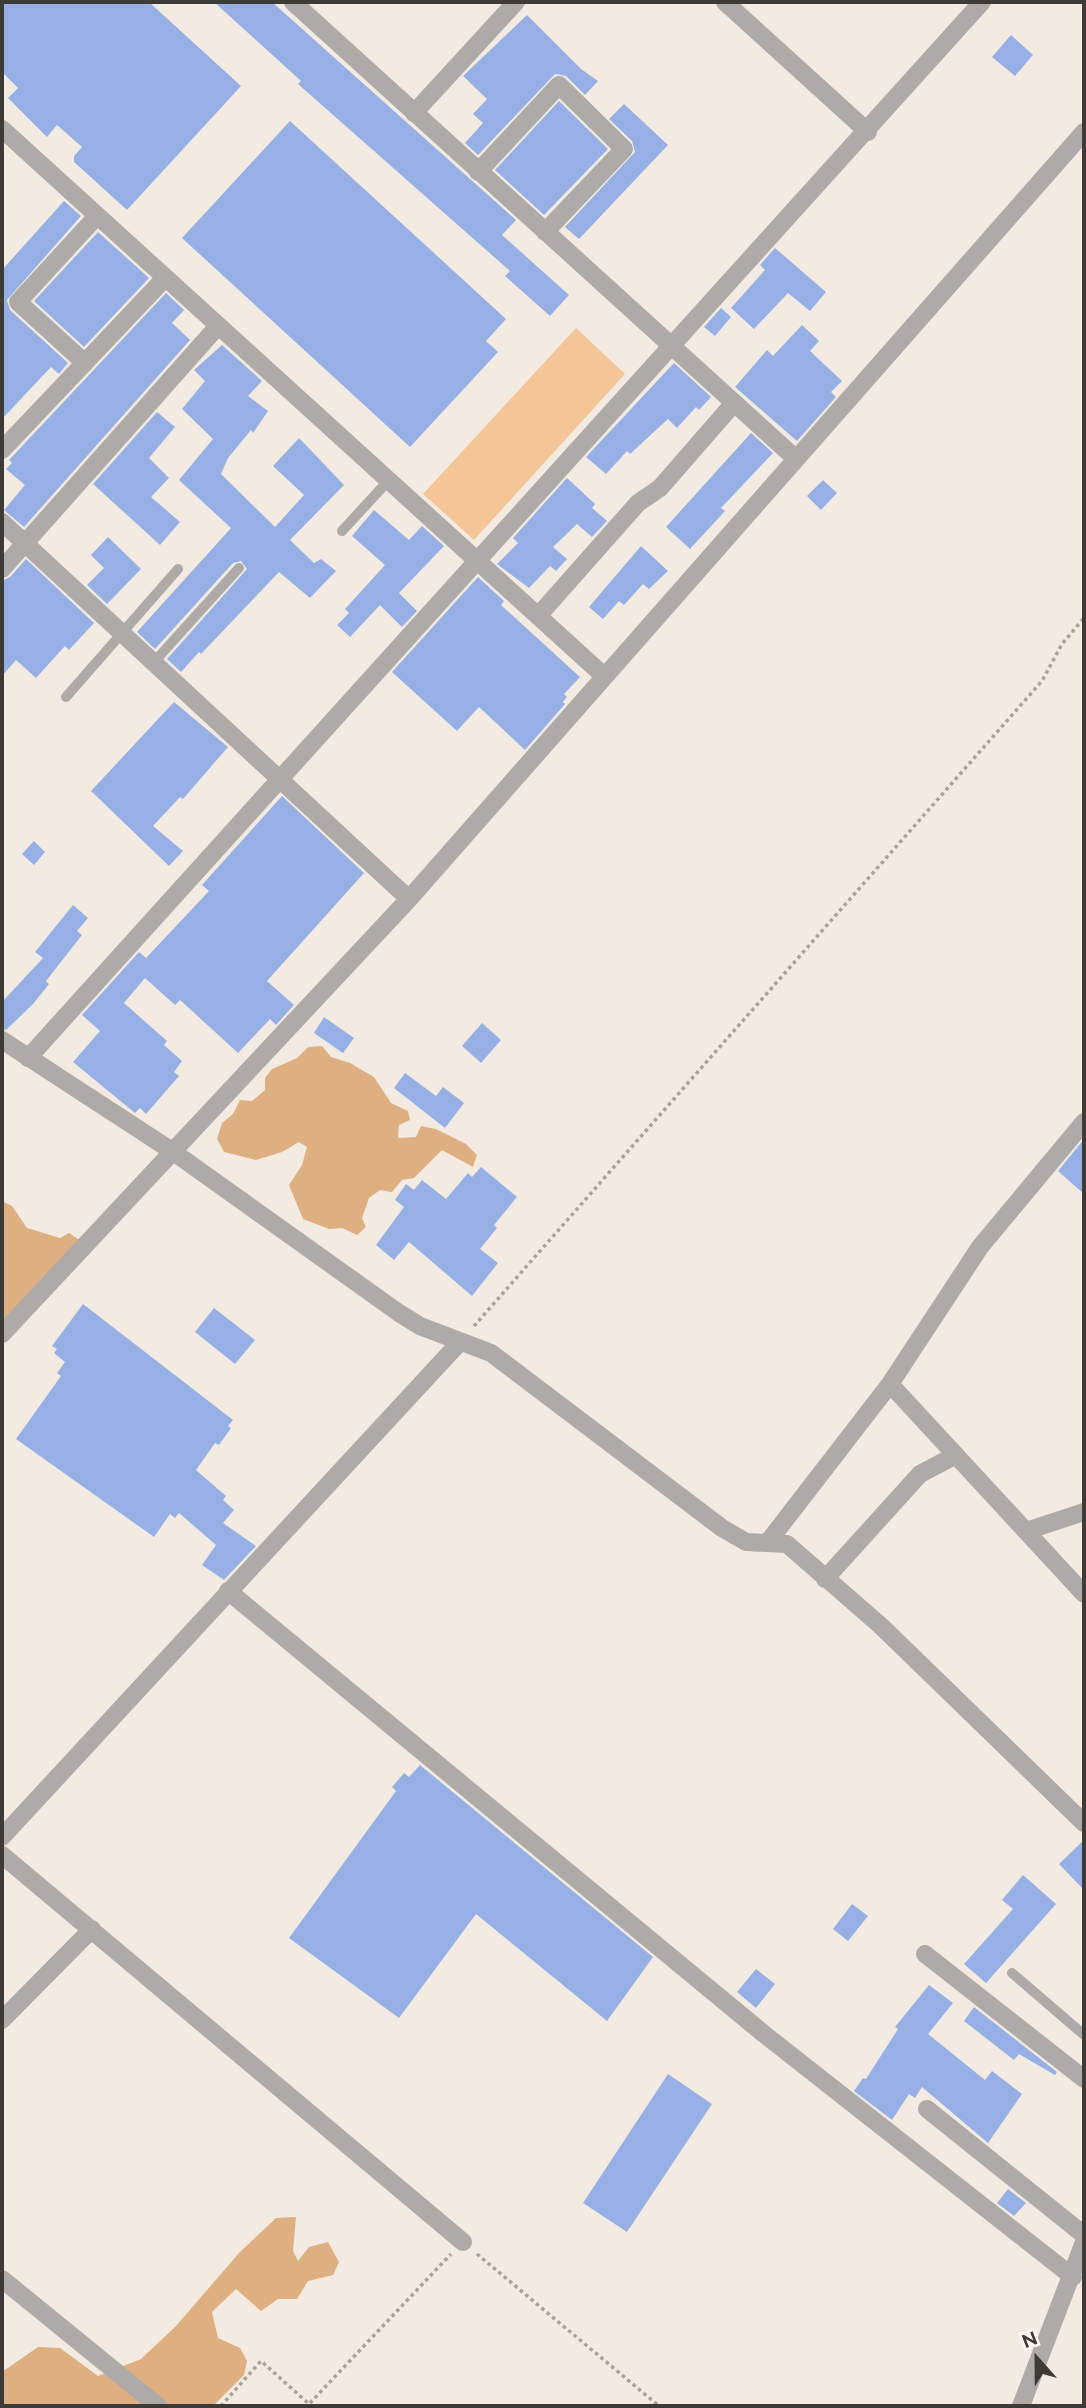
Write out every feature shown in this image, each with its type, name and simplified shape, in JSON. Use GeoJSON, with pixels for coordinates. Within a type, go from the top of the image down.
{"type":"FeatureCollection","features":[{"type":"Feature","properties":{"kind":"street"},"geometry":{"type":"LineString","coordinates":[[293,2],[795,458]]}},
{"type":"Feature","properties":{"kind":"street"},"geometry":{"type":"LineString","coordinates":[[414,113],[516,2]]}},
{"type":"Feature","properties":{"kind":"street"},"geometry":{"type":"LineString","coordinates":[[724,2],[868,132]]}},
{"type":"Feature","properties":{"kind":"street"},"geometry":{"type":"LineString","coordinates":[[28,1058],[671,346],[868,132],[982,2]]}},
{"type":"Feature","properties":{"kind":"street"},"geometry":{"type":"LineString","coordinates":[[478,172],[559,85],[624,149],[545,232]]}},
{"type":"Feature","properties":{"kind":"street"},"geometry":{"type":"LineString","coordinates":[[2,129],[604,676]]}},
{"type":"Feature","properties":{"kind":"street"},"geometry":{"type":"LineString","coordinates":[[2,1334],[409,899],[1084,132]]}},
{"type":"Feature","properties":{"kind":"street"},"geometry":{"type":"LineString","coordinates":[[85,363],[18,302],[97,216]]}},
{"type":"Feature","properties":{"kind":"street"},"geometry":{"type":"LineString","coordinates":[[2,450],[165,278]]}},
{"type":"Feature","properties":{"kind":"street"},"geometry":{"type":"LineString","coordinates":[[2,569],[218,326]]}},
{"type":"Feature","properties":{"kind":"street"},"geometry":{"type":"LineString","coordinates":[[538,615],[638,503],[660,488],[734,403]]}},
{"type":"Feature","properties":{"kind":"street"},"geometry":{"type":"LineString","coordinates":[[2,522],[409,899]]}},
{"type":"Feature","properties":{"kind":"street"},"geometry":{"type":"LineString","coordinates":[[2,1041],[172,1151],[399,1313],[420,1326],[491,1353],[722,1528],[746,1542],[787,1544],[881,1626],[1084,1823]]}},
{"type":"Feature","properties":{"kind":"street"},"geometry":{"type":"LineString","coordinates":[[768,1542],[890,1384],[980,1247],[1084,1122]]}},
{"type":"Feature","properties":{"kind":"street"},"geometry":{"type":"LineString","coordinates":[[2,1836],[460,1342]]}},
{"type":"Feature","properties":{"kind":"street"},"geometry":{"type":"LineString","coordinates":[[890,1384],[1084,1594]]}},
{"type":"Feature","properties":{"kind":"street"},"geometry":{"type":"LineString","coordinates":[[825,1579],[920,1474],[956,1455]]}},
{"type":"Feature","properties":{"kind":"street"},"geometry":{"type":"LineString","coordinates":[[1026,1531],[1084,1511]]}},
{"type":"Feature","properties":{"kind":"street"},"geometry":{"type":"LineString","coordinates":[[228,1591],[764,2034],[1073,2277]]}},
{"type":"Feature","properties":{"kind":"street"},"geometry":{"type":"LineString","coordinates":[[2,1855],[463,2242]]}},
{"type":"Feature","properties":{"kind":"street"},"geometry":{"type":"LineString","coordinates":[[2,2020],[92,1929]]}},
{"type":"Feature","properties":{"kind":"street"},"geometry":{"type":"LineString","coordinates":[[925,1954],[1084,2079]]}},
{"type":"Feature","properties":{"kind":"street"},"geometry":{"type":"LineString","coordinates":[[927,2109],[1084,2235]]}},
{"type":"Feature","properties":{"kind":"street"},"geometry":{"type":"LineString","coordinates":[[1021,2406],[1073,2277],[1084,2242]]}},
{"type":"Feature","properties":{"kind":"street"},"geometry":{"type":"LineString","coordinates":[[2,2279],[158,2406]]}},
{"type":"Feature","properties":{"kind":"lane"},"geometry":{"type":"LineString","coordinates":[[342,531],[388,481]]}},
{"type":"Feature","properties":{"kind":"lane"},"geometry":{"type":"LineString","coordinates":[[154,662],[239,568]]}},
{"type":"Feature","properties":{"kind":"lane"},"geometry":{"type":"LineString","coordinates":[[66,697],[124,634],[178,569]]}},
{"type":"Feature","properties":{"kind":"lane"},"geometry":{"type":"LineString","coordinates":[[1012,1973],[1084,2035]]}},
{"type":"Feature","properties":{"kind":"path"},"geometry":{"type":"LineString","coordinates":[[460,1342],[1042,681],[1062,644],[1084,618]]}},
{"type":"Feature","properties":{"kind":"path"},"geometry":{"type":"LineString","coordinates":[[221,2406],[261,2361],[309,2404],[463,2242],[659,2406]]}},
{"type":"Feature","properties":{"kind":"shaded area"},"geometry":{"type":"Polygon","coordinates":[[[576,328],[625,374],[474,540],[423,494],[576,328]]]}},
{"type":"Feature","properties":{"kind":"shaded area"},"geometry":{"type":"Polygon","coordinates":[[[322,1046],[331,1057],[350,1063],[374,1077],[391,1103],[408,1111],[410,1120],[399,1125],[398,1138],[416,1137],[421,1126],[436,1129],[466,1144],[477,1155],[473,1167],[442,1150],[414,1178],[402,1180],[392,1192],[380,1190],[369,1198],[362,1218],[366,1227],[357,1235],[342,1228],[329,1229],[303,1219],[289,1185],[302,1165],[307,1147],[299,1142],[282,1152],[256,1160],[224,1152],[217,1139],[222,1123],[233,1114],[240,1100],[252,1101],[265,1090],[265,1078],[272,1069],[297,1058],[308,1047],[322,1046]]]}},
{"type":"Feature","properties":{"kind":"shaded area"},"geometry":{"type":"Polygon","coordinates":[[[2,1201],[12,1206],[27,1228],[60,1238],[69,1233],[81,1241],[2,1323],[2,1201]]]}},
{"type":"Feature","properties":{"kind":"shaded area"},"geometry":{"type":"Polygon","coordinates":[[[296,2217],[293,2251],[298,2261],[309,2247],[328,2242],[339,2262],[333,2275],[308,2281],[297,2299],[278,2299],[261,2311],[236,2289],[212,2312],[218,2338],[240,2348],[247,2361],[244,2375],[213,2406],[2,2406],[2,2372],[38,2347],[60,2348],[98,2376],[141,2359],[176,2326],[239,2253],[276,2218],[296,2217]]]}},
{"type":"Feature","properties":{"kind":"building"},"geometry":{"type":"Polygon","coordinates":[[[2,2],[149,2],[241,86],[127,210],[74,162],[74,156],[82,147],[57,125],[47,137],[8,98],[18,88],[2,72],[2,2]]]}},
{"type":"Feature","properties":{"kind":"building"},"geometry":{"type":"Polygon","coordinates":[[[214,2],[272,2],[516,220],[502,235],[569,295],[550,316],[505,276],[510,271],[298,84],[301,81],[214,2]]]}},
{"type":"Feature","properties":{"kind":"building"},"geometry":{"type":"Polygon","coordinates":[[[527,15],[581,69],[598,81],[585,95],[566,76],[555,74],[478,155],[465,143],[483,123],[473,114],[487,99],[463,76],[527,15]]]}},
{"type":"Feature","properties":{"kind":"building"},"geometry":{"type":"Polygon","coordinates":[[[1011,35],[1033,55],[1015,76],[992,57],[1011,35]]]}},
{"type":"Feature","properties":{"kind":"building"},"geometry":{"type":"Polygon","coordinates":[[[559,101],[608,149],[544,215],[495,170],[559,101]]]}},
{"type":"Feature","properties":{"kind":"building"},"geometry":{"type":"Polygon","coordinates":[[[624,104],[668,145],[579,239],[565,227],[635,152],[632,141],[609,119],[624,104]]]}},
{"type":"Feature","properties":{"kind":"building"},"geometry":{"type":"Polygon","coordinates":[[[290,121],[506,319],[486,341],[498,352],[410,447],[182,238],[290,121]]]}},
{"type":"Feature","properties":{"kind":"building"},"geometry":{"type":"Polygon","coordinates":[[[64,201],[81,216],[7,300],[10,310],[68,363],[59,374],[51,367],[2,419],[2,270],[64,201]]]}},
{"type":"Feature","properties":{"kind":"building"},"geometry":{"type":"Polygon","coordinates":[[[98,232],[149,278],[84,347],[34,301],[98,232]]]}},
{"type":"Feature","properties":{"kind":"building"},"geometry":{"type":"Polygon","coordinates":[[[775,248],[826,292],[810,311],[788,293],[754,329],[731,308],[765,270],[760,265],[775,248]]]}},
{"type":"Feature","properties":{"kind":"building"},"geometry":{"type":"Polygon","coordinates":[[[166,293],[184,310],[172,323],[190,340],[24,527],[4,510],[25,485],[6,469],[12,463],[9,460],[166,293]]]}},
{"type":"Feature","properties":{"kind":"building"},"geometry":{"type":"Polygon","coordinates":[[[721,308],[731,317],[715,336],[704,327],[721,308]]]}},
{"type":"Feature","properties":{"kind":"building"},"geometry":{"type":"Polygon","coordinates":[[[802,325],[819,341],[810,351],[842,381],[831,392],[836,397],[797,441],[735,387],[767,350],[773,356],[802,325]]]}},
{"type":"Feature","properties":{"kind":"building"},"geometry":{"type":"Polygon","coordinates":[[[222,345],[262,381],[248,396],[268,411],[253,433],[251,430],[228,458],[221,474],[275,527],[304,495],[273,466],[299,438],[344,485],[290,540],[314,563],[321,559],[336,571],[310,598],[279,572],[181,672],[167,659],[247,569],[241,561],[233,563],[155,649],[137,632],[231,528],[179,480],[213,439],[182,409],[205,381],[194,370],[222,345]]]}},
{"type":"Feature","properties":{"kind":"building"},"geometry":{"type":"Polygon","coordinates":[[[674,363],[711,397],[699,410],[696,407],[677,428],[668,419],[630,454],[627,451],[606,474],[586,457],[674,363]]]}},
{"type":"Feature","properties":{"kind":"building"},"geometry":{"type":"Polygon","coordinates":[[[157,412],[175,427],[149,458],[169,478],[151,497],[180,522],[160,545],[93,484],[157,412]]]}},
{"type":"Feature","properties":{"kind":"building"},"geometry":{"type":"Polygon","coordinates":[[[751,433],[773,453],[721,508],[725,511],[690,549],[666,527],[751,433]]]}},
{"type":"Feature","properties":{"kind":"building"},"geometry":{"type":"Polygon","coordinates":[[[567,478],[595,504],[592,508],[607,521],[592,537],[577,524],[553,547],[567,559],[556,571],[550,566],[529,588],[497,564],[518,543],[513,538],[567,478]]]}},
{"type":"Feature","properties":{"kind":"building"},"geometry":{"type":"Polygon","coordinates":[[[823,480],[837,493],[821,510],[807,496],[823,480]]]}},
{"type":"Feature","properties":{"kind":"building"},"geometry":{"type":"Polygon","coordinates":[[[374,510],[409,540],[422,526],[444,546],[399,593],[417,611],[402,627],[380,605],[350,637],[337,625],[349,613],[345,609],[385,565],[352,536],[374,510]]]}},
{"type":"Feature","properties":{"kind":"building"},"geometry":{"type":"Polygon","coordinates":[[[108,537],[141,569],[107,604],[87,585],[104,568],[91,555],[108,537]]]}},
{"type":"Feature","properties":{"kind":"building"},"geometry":{"type":"Polygon","coordinates":[[[641,546],[668,571],[649,589],[643,584],[624,605],[619,601],[603,619],[589,607],[641,546]]]}},
{"type":"Feature","properties":{"kind":"building"},"geometry":{"type":"Polygon","coordinates":[[[26,559],[94,623],[69,650],[65,646],[36,678],[16,660],[2,676],[2,581],[10,577],[26,559]]]}},
{"type":"Feature","properties":{"kind":"building"},"geometry":{"type":"Polygon","coordinates":[[[478,577],[504,601],[501,605],[580,677],[564,694],[567,697],[563,702],[565,704],[525,750],[479,707],[457,731],[392,672],[478,577]]]}},
{"type":"Feature","properties":{"kind":"building"},"geometry":{"type":"Polygon","coordinates":[[[174,702],[228,747],[183,799],[180,797],[153,826],[183,851],[169,866],[91,791],[174,702]]]}},
{"type":"Feature","properties":{"kind":"building"},"geometry":{"type":"Polygon","coordinates":[[[282,796],[364,873],[267,981],[294,1005],[276,1025],[270,1019],[238,1053],[180,1000],[175,1005],[145,978],[124,1003],[167,1041],[164,1045],[182,1061],[174,1072],[179,1076],[146,1114],[140,1108],[135,1113],[73,1062],[100,1031],[82,1015],[139,952],[146,958],[209,891],[202,885],[282,796]]]}},
{"type":"Feature","properties":{"kind":"building"},"geometry":{"type":"Polygon","coordinates":[[[34,841],[45,852],[34,865],[22,854],[34,841]]]}},
{"type":"Feature","properties":{"kind":"building"},"geometry":{"type":"Polygon","coordinates":[[[73,905],[88,918],[77,931],[82,935],[46,981],[49,984],[33,1004],[6,1030],[2,1029],[2,1002],[43,958],[35,952],[73,905]]]}},
{"type":"Feature","properties":{"kind":"building"},"geometry":{"type":"Polygon","coordinates":[[[324,1017],[354,1038],[343,1053],[314,1033],[324,1017]]]}},
{"type":"Feature","properties":{"kind":"building"},"geometry":{"type":"Polygon","coordinates":[[[482,1023],[501,1040],[481,1063],[462,1046],[482,1023]]]}},
{"type":"Feature","properties":{"kind":"building"},"geometry":{"type":"Polygon","coordinates":[[[405,1073],[436,1096],[443,1087],[464,1103],[445,1128],[394,1088],[405,1073]]]}},
{"type":"Feature","properties":{"kind":"building"},"geometry":{"type":"Polygon","coordinates":[[[1084,1139],[1084,1194],[1058,1171],[1084,1139]]]}},
{"type":"Feature","properties":{"kind":"building"},"geometry":{"type":"Polygon","coordinates":[[[481,1167],[517,1197],[494,1225],[497,1228],[480,1249],[498,1263],[472,1296],[409,1242],[394,1260],[376,1245],[404,1207],[395,1200],[406,1184],[414,1190],[422,1180],[446,1199],[468,1173],[472,1177],[481,1167]]]}},
{"type":"Feature","properties":{"kind":"building"},"geometry":{"type":"Polygon","coordinates":[[[83,1304],[233,1420],[228,1426],[231,1428],[219,1445],[215,1443],[196,1470],[226,1496],[223,1500],[234,1510],[223,1523],[256,1546],[224,1580],[202,1565],[216,1545],[179,1513],[175,1518],[170,1514],[154,1537],[16,1439],[61,1376],[57,1373],[65,1362],[54,1353],[57,1349],[52,1346],[83,1304]]]}},
{"type":"Feature","properties":{"kind":"building"},"geometry":{"type":"Polygon","coordinates":[[[214,1308],[255,1340],[235,1364],[195,1332],[214,1308]]]}},
{"type":"Feature","properties":{"kind":"building"},"geometry":{"type":"Polygon","coordinates":[[[420,1765],[653,1957],[607,2021],[476,1914],[399,2018],[289,1938],[396,1791],[392,1787],[404,1773],[409,1777],[420,1765]]]}},
{"type":"Feature","properties":{"kind":"building"},"geometry":{"type":"Polygon","coordinates":[[[1084,1840],[1084,1890],[1059,1864],[1084,1840]]]}},
{"type":"Feature","properties":{"kind":"building"},"geometry":{"type":"Polygon","coordinates":[[[1023,1875],[1056,1904],[986,1983],[964,1964],[1013,1909],[1002,1900],[1023,1875]]]}},
{"type":"Feature","properties":{"kind":"building"},"geometry":{"type":"Polygon","coordinates":[[[852,1904],[868,1916],[848,1941],[833,1929],[852,1904]]]}},
{"type":"Feature","properties":{"kind":"building"},"geometry":{"type":"Polygon","coordinates":[[[756,1969],[775,1984],[756,2008],[737,1992],[756,1969]]]}},
{"type":"Feature","properties":{"kind":"building"},"geometry":{"type":"Polygon","coordinates":[[[929,1985],[953,2003],[928,2034],[985,2080],[992,2071],[1022,2094],[988,2143],[922,2087],[915,2098],[909,2094],[892,2120],[854,2091],[863,2078],[866,2079],[898,2029],[895,2027],[929,1985]]]}},
{"type":"Feature","properties":{"kind":"building"},"geometry":{"type":"Polygon","coordinates":[[[974,2007],[1057,2072],[1055,2075],[1019,2054],[1014,2060],[964,2021],[974,2007]]]}},
{"type":"Feature","properties":{"kind":"building"},"geometry":{"type":"Polygon","coordinates":[[[668,2074],[712,2104],[627,2232],[583,2203],[668,2074]]]}},
{"type":"Feature","properties":{"kind":"building"},"geometry":{"type":"Polygon","coordinates":[[[1008,2189],[1026,2203],[1014,2216],[997,2203],[1008,2189]]]}}]}
